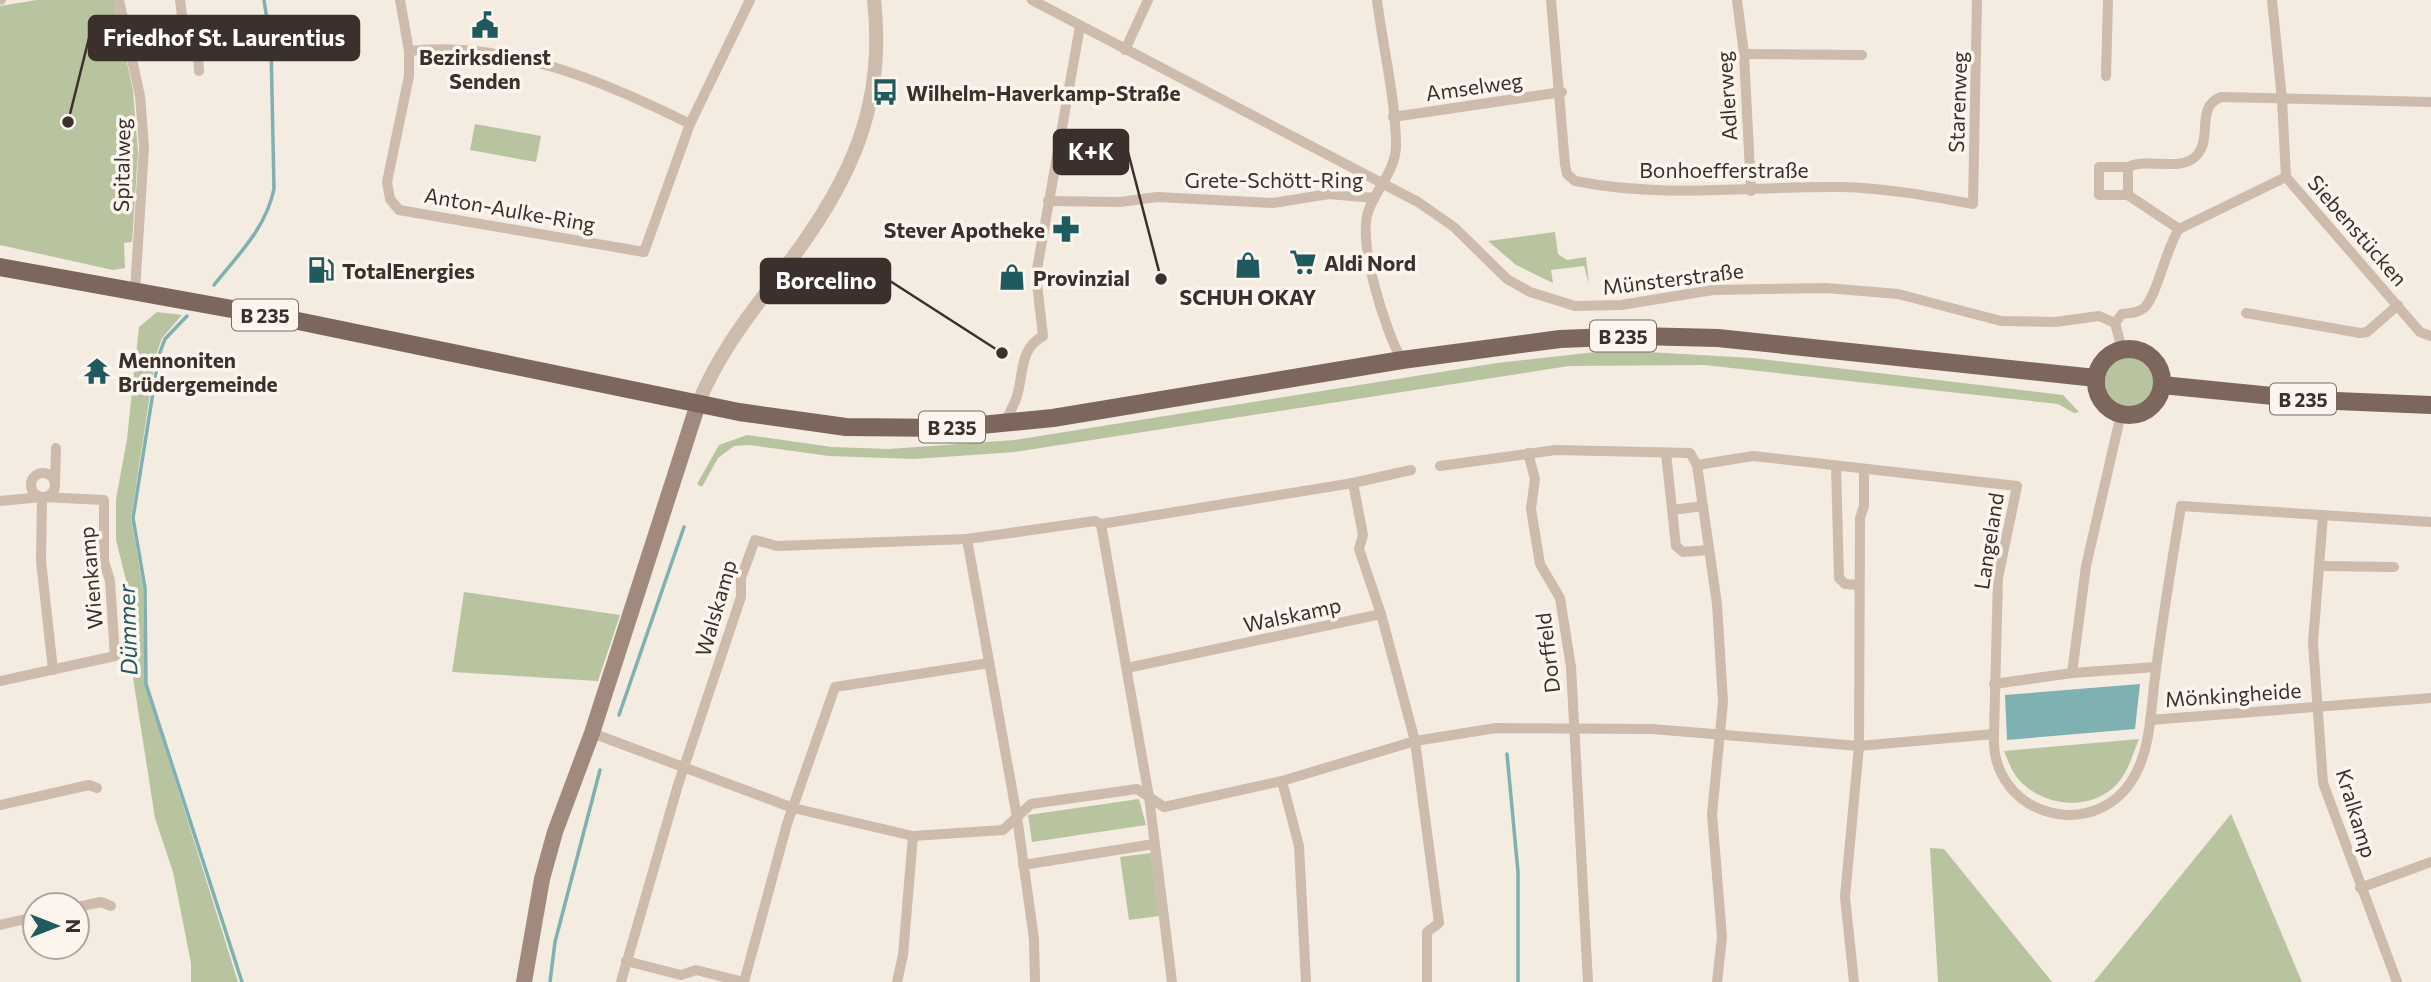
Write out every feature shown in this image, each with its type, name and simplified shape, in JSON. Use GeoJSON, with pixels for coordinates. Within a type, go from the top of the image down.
{"type":"FeatureCollection","features":[{"type":"Feature","properties":{"kind":"main road","name":"B 235"},"geometry":{"type":"LineString","coordinates":[[0,267],[298,321],[698,404],[786,420],[846,427],[912,429],[1004,423],[1091,412],[1402,360],[1560,339],[1662,336],[1718,338],[2096,379]]}},
{"type":"Feature","properties":{"kind":"main road"},"geometry":{"type":"LineString","coordinates":[[2122,349],[2143,351],[2158,365],[2162,385],[2158,398],[2149,409],[2136,415],[2121,414],[2102,401],[2096,379],[2100,365],[2110,355],[2122,349]]}},
{"type":"Feature","properties":{"kind":"main road","name":"B 235"},"geometry":{"type":"LineString","coordinates":[[2162,385],[2313,400],[2431,405]]}},
{"type":"Feature","properties":{"kind":"main road"},"geometry":{"type":"LineString","coordinates":[[524,982],[542,879],[698,404]]}},
{"type":"Feature","properties":{"kind":"street","name":"Spitalweg"},"geometry":{"type":"LineString","coordinates":[[119,0],[140,96],[144,147],[135,291]]}},
{"type":"Feature","properties":{"kind":"street"},"geometry":{"type":"LineString","coordinates":[[180,0],[184,31],[197,31],[200,71]]}},
{"type":"Feature","properties":{"kind":"street","name":"Anton-Aulke-Ring"},"geometry":{"type":"LineString","coordinates":[[400,0],[410,51],[409,76],[387,182],[390,199],[399,210],[645,252],[690,124],[750,0]]}},
{"type":"Feature","properties":{"kind":"street"},"geometry":{"type":"LineString","coordinates":[[698,404],[726,347],[816,224],[855,154],[870,108],[875,77],[878,45],[874,0]]}},
{"type":"Feature","properties":{"kind":"street","name":"Münsterstraße"},"geometry":{"type":"LineString","coordinates":[[1032,0],[1383,183],[1454,227],[1507,279],[1530,292],[1574,306],[1621,305],[1713,290],[1826,288],[1898,294],[2001,321],[2055,322],[2099,316],[2108,317],[2115,323]]}},
{"type":"Feature","properties":{"kind":"street"},"geometry":{"type":"LineString","coordinates":[[1125,50],[1148,0]]}},
{"type":"Feature","properties":{"kind":"street","name":"Grete-Schött-Ring"},"geometry":{"type":"LineString","coordinates":[[1377,0],[1395,156],[1367,215],[1367,238],[1389,338],[1402,360]]}},
{"type":"Feature","properties":{"kind":"street","name":"Bonhoefferstraße"},"geometry":{"type":"LineString","coordinates":[[1551,0],[1562,92],[1565,164],[1570,178],[1645,191],[1751,191],[1842,187],[1909,192],[1973,204]]}},
{"type":"Feature","properties":{"kind":"street","name":"Adlerweg"},"geometry":{"type":"LineString","coordinates":[[1737,0],[1744,54],[1751,191]]}},
{"type":"Feature","properties":{"kind":"street","name":"Starenweg"},"geometry":{"type":"LineString","coordinates":[[1973,204],[1977,0]]}},
{"type":"Feature","properties":{"kind":"street"},"geometry":{"type":"LineString","coordinates":[[2106,76],[2108,0]]}},
{"type":"Feature","properties":{"kind":"street","name":"Siebenstücken"},"geometry":{"type":"LineString","coordinates":[[2272,0],[2282,99],[2286,177],[2420,332],[2431,336]]}},
{"type":"Feature","properties":{"kind":"street"},"geometry":{"type":"LineString","coordinates":[[1004,423],[1016,399],[1025,354],[1031,342],[1043,336],[1036,275],[1080,26]]}},
{"type":"Feature","properties":{"kind":"street"},"geometry":{"type":"LineString","coordinates":[[410,51],[439,47],[524,60],[599,82],[690,124]]}},
{"type":"Feature","properties":{"kind":"street"},"geometry":{"type":"LineString","coordinates":[[1744,54],[1862,55]]}},
{"type":"Feature","properties":{"kind":"street","name":"Amselweg"},"geometry":{"type":"LineString","coordinates":[[1392,117],[1562,92]]}},
{"type":"Feature","properties":{"kind":"street"},"geometry":{"type":"LineString","coordinates":[[2179,229],[2128,195],[2099,195],[2099,167],[2128,167],[2137,163],[2185,163],[2194,158],[2204,147],[2206,110],[2212,101],[2221,97],[2431,102]]}},
{"type":"Feature","properties":{"kind":"street"},"geometry":{"type":"LineString","coordinates":[[2128,167],[2128,195]]}},
{"type":"Feature","properties":{"kind":"street"},"geometry":{"type":"LineString","coordinates":[[2122,349],[2115,323],[2122,314],[2136,312],[2148,302],[2172,240],[2179,229],[2286,177]]}},
{"type":"Feature","properties":{"kind":"street","name":"Grete-Schött-Ring"},"geometry":{"type":"LineString","coordinates":[[1048,201],[1120,202],[1157,197],[1273,202],[1329,194],[1374,198]]}},
{"type":"Feature","properties":{"kind":"street","name":"Siebenstücken"},"geometry":{"type":"LineString","coordinates":[[2246,313],[2360,334],[2367,332],[2398,305]]}},
{"type":"Feature","properties":{"kind":"street"},"geometry":{"type":"LineString","coordinates":[[2072,673],[2086,566],[2121,414]]}},
{"type":"Feature","properties":{"kind":"street"},"geometry":{"type":"LineString","coordinates":[[0,501],[42,498],[54,491],[56,448]]}},
{"type":"Feature","properties":{"kind":"street"},"geometry":{"type":"LineString","coordinates":[[1440,467],[1556,450],[1690,453],[1697,465],[1717,604],[1721,734],[1712,814],[1722,937],[1717,982]]}},
{"type":"Feature","properties":{"kind":"street","name":"Dorffeld"},"geometry":{"type":"LineString","coordinates":[[1528,453],[1535,480],[1531,509],[1540,564],[1560,598],[1569,656],[1588,982]]}},
{"type":"Feature","properties":{"kind":"street"},"geometry":{"type":"LineString","coordinates":[[1666,453],[1676,546],[1683,552],[1709,550]]}},
{"type":"Feature","properties":{"kind":"street"},"geometry":{"type":"LineString","coordinates":[[1697,465],[1753,456],[1864,469],[1864,506],[1860,518],[1859,746],[1845,897],[1853,982]]}},
{"type":"Feature","properties":{"kind":"street"},"geometry":{"type":"LineString","coordinates":[[1836,466],[1839,578],[1845,584],[1859,585]]}},
{"type":"Feature","properties":{"kind":"street","name":"Langeland"},"geometry":{"type":"LineString","coordinates":[[1864,469],[2017,486],[1998,578],[1994,684],[1996,762],[2011,790],[2039,809],[2051,813],[2076,815],[2104,807],[2126,789],[2140,766],[2150,720],[2181,506],[2323,515]]}},
{"type":"Feature","properties":{"kind":"street","name":"Walskamp"},"geometry":{"type":"LineString","coordinates":[[621,982],[678,785],[686,769],[741,597],[741,578],[755,540],[777,546],[967,539],[1095,521],[1101,524],[1353,483],[1411,470]]}},
{"type":"Feature","properties":{"kind":"street"},"geometry":{"type":"LineString","coordinates":[[42,498],[32,489],[36,476],[49,475],[55,482]]}},
{"type":"Feature","properties":{"kind":"street"},"geometry":{"type":"LineString","coordinates":[[1353,483],[1363,535],[1359,549],[1381,614],[1416,741],[1439,923],[1427,932],[1427,982]]}},
{"type":"Feature","properties":{"kind":"street","name":"Wienkamp"},"geometry":{"type":"LineString","coordinates":[[0,681],[53,670],[115,656],[111,594],[104,561],[104,500],[42,498],[41,561],[53,670]]}},
{"type":"Feature","properties":{"kind":"street"},"geometry":{"type":"LineString","coordinates":[[1672,510],[1703,506]]}},
{"type":"Feature","properties":{"kind":"street"},"geometry":{"type":"LineString","coordinates":[[2323,515],[2431,522]]}},
{"type":"Feature","properties":{"kind":"street","name":"Mönkingheide"},"geometry":{"type":"LineString","coordinates":[[2318,707],[2313,643],[2323,515]]}},
{"type":"Feature","properties":{"kind":"street"},"geometry":{"type":"LineString","coordinates":[[1837,518],[1860,518]]}},
{"type":"Feature","properties":{"kind":"street"},"geometry":{"type":"LineString","coordinates":[[1101,524],[1149,797],[1172,982]]}},
{"type":"Feature","properties":{"kind":"street"},"geometry":{"type":"LineString","coordinates":[[967,539],[1017,817],[1034,939],[1035,982]]}},
{"type":"Feature","properties":{"kind":"street"},"geometry":{"type":"LineString","coordinates":[[2320,566],[2394,567]]}},
{"type":"Feature","properties":{"kind":"street","name":"Walskamp"},"geometry":{"type":"LineString","coordinates":[[1127,668],[1381,614]]}},
{"type":"Feature","properties":{"kind":"street"},"geometry":{"type":"LineString","coordinates":[[626,961],[681,975],[696,970],[744,982],[793,808],[835,687],[989,663]]}},
{"type":"Feature","properties":{"kind":"street"},"geometry":{"type":"LineString","coordinates":[[1994,684],[2072,673],[2156,667]]}},
{"type":"Feature","properties":{"kind":"street","name":"Mönkingheide"},"geometry":{"type":"LineString","coordinates":[[2150,720],[2431,698]]}},
{"type":"Feature","properties":{"kind":"street","name":"Kralkamp"},"geometry":{"type":"LineString","coordinates":[[2318,707],[2323,783],[2397,982]]}},
{"type":"Feature","properties":{"kind":"street"},"geometry":{"type":"LineString","coordinates":[[592,733],[793,808],[913,836],[1003,830],[1031,804],[1137,789],[1164,807],[1282,781],[1416,741],[1496,728],[1721,734],[1794,743],[1859,746],[1994,734]]}},
{"type":"Feature","properties":{"kind":"street"},"geometry":{"type":"LineString","coordinates":[[1282,781],[1299,846],[1306,982]]}},
{"type":"Feature","properties":{"kind":"street"},"geometry":{"type":"LineString","coordinates":[[0,805],[89,785],[97,788]]}},
{"type":"Feature","properties":{"kind":"street"},"geometry":{"type":"LineString","coordinates":[[897,982],[903,956],[913,836]]}},
{"type":"Feature","properties":{"kind":"street"},"geometry":{"type":"LineString","coordinates":[[1023,865],[1154,844]]}},
{"type":"Feature","properties":{"kind":"street","name":"Kralkamp"},"geometry":{"type":"LineString","coordinates":[[2360,888],[2431,862]]}},
{"type":"Feature","properties":{"kind":"street"},"geometry":{"type":"LineString","coordinates":[[91,904],[102,902],[111,906]]}},
{"type":"Feature","properties":{"kind":"street"},"geometry":{"type":"LineString","coordinates":[[0,925],[21,920]]}},
{"type":"Feature","properties":{"kind":"green space"},"geometry":{"type":"Polygon","coordinates":[[[37,0],[114,0],[133,91],[138,152],[132,242],[124,243],[125,268],[113,270],[0,245],[0,6],[37,0]]]}},
{"type":"Feature","properties":{"kind":"green space"},"geometry":{"type":"Polygon","coordinates":[[[475,124],[541,136],[536,162],[470,150],[475,124]]]}},
{"type":"Feature","properties":{"kind":"green space"},"geometry":{"type":"Polygon","coordinates":[[[1555,232],[1558,254],[1567,260],[1586,257],[1589,284],[1584,266],[1551,270],[1553,283],[1516,265],[1488,241],[1555,232]]]}},
{"type":"Feature","properties":{"kind":"green space"},"geometry":{"type":"Polygon","coordinates":[[[157,312],[182,315],[162,338],[156,355],[131,518],[143,588],[145,684],[238,982],[191,982],[191,963],[173,872],[155,818],[129,652],[130,596],[116,540],[116,499],[127,439],[139,327],[157,312]]]}},
{"type":"Feature","properties":{"kind":"green space"},"geometry":{"type":"Polygon","coordinates":[[[1614,350],[1752,358],[2063,395],[2079,412],[2074,413],[2058,404],[1704,365],[1569,366],[1015,452],[914,459],[829,456],[750,445],[734,446],[718,458],[702,487],[697,484],[719,445],[747,435],[832,447],[889,449],[1015,440],[1497,363],[1614,350]]]}},
{"type":"Feature","properties":{"kind":"green space"},"geometry":{"type":"Polygon","coordinates":[[[2130,357],[2148,364],[2155,382],[2148,400],[2130,407],[2112,400],[2105,382],[2112,364],[2130,357]]]}},
{"type":"Feature","properties":{"kind":"green space"},"geometry":{"type":"Polygon","coordinates":[[[464,592],[620,615],[598,681],[452,672],[464,592]]]}},
{"type":"Feature","properties":{"kind":"green space"},"geometry":{"type":"Polygon","coordinates":[[[2139,739],[2117,784],[2096,798],[2084,802],[2058,801],[2034,792],[2017,777],[2004,751],[2139,739]]]}},
{"type":"Feature","properties":{"kind":"green space"},"geometry":{"type":"Polygon","coordinates":[[[1139,799],[1146,825],[1032,842],[1028,815],[1139,799]]]}},
{"type":"Feature","properties":{"kind":"green space"},"geometry":{"type":"Polygon","coordinates":[[[2231,814],[2302,982],[2094,982],[2231,814]]]}},
{"type":"Feature","properties":{"kind":"green space"},"geometry":{"type":"Polygon","coordinates":[[[1930,848],[1944,849],[2052,982],[1938,982],[1930,848]]]}},
{"type":"Feature","properties":{"kind":"green space"},"geometry":{"type":"Polygon","coordinates":[[[1151,853],[1159,916],[1129,920],[1120,857],[1151,853]]]}},
{"type":"Feature","properties":{"kind":"water"},"geometry":{"type":"Polygon","coordinates":[[[2140,684],[2135,729],[2007,740],[2005,695],[2140,684]]]}},
{"type":"Feature","properties":{"kind":"waterway","name":"Dümmer"},"geometry":{"type":"LineString","coordinates":[[214,285],[258,229],[274,189],[271,46],[264,0]]}},
{"type":"Feature","properties":{"kind":"waterway","name":"Dümmer"},"geometry":{"type":"LineString","coordinates":[[187,316],[165,339],[159,355],[133,518],[145,588],[146,684],[242,982]]}},
{"type":"Feature","properties":{"kind":"waterway"},"geometry":{"type":"LineString","coordinates":[[619,715],[684,527]]}},
{"type":"Feature","properties":{"kind":"waterway"},"geometry":{"type":"LineString","coordinates":[[1507,754],[1518,872],[1518,982]]}},
{"type":"Feature","properties":{"kind":"waterway"},"geometry":{"type":"LineString","coordinates":[[550,982],[555,942],[600,770]]}},
{"type":"Feature","properties":{"kind":"place","name":"Bezirksdienst Senden"},"geometry":{"type":"Point","coordinates":[485,25]}},
{"type":"Feature","properties":{"kind":"place","name":"Wilhelm-Haverkamp-Straße"},"geometry":{"type":"Point","coordinates":[885,92]}},
{"type":"Feature","properties":{"kind":"place","name":"Friedhof St. Laurentius"},"geometry":{"type":"Point","coordinates":[68,122]}},
{"type":"Feature","properties":{"kind":"place","name":"Stever Apotheke"},"geometry":{"type":"Point","coordinates":[1066,229]}},
{"type":"Feature","properties":{"kind":"place","name":"Aldi Nord"},"geometry":{"type":"Point","coordinates":[1303,262]}},
{"type":"Feature","properties":{"kind":"place","name":"SCHUH OKAY"},"geometry":{"type":"Point","coordinates":[1248,265]}},
{"type":"Feature","properties":{"kind":"place","name":"TotalEnergies"},"geometry":{"type":"Point","coordinates":[321,270]}},
{"type":"Feature","properties":{"kind":"place","name":"Provinzial"},"geometry":{"type":"Point","coordinates":[1012,277]}},
{"type":"Feature","properties":{"kind":"place","name":"K+K"},"geometry":{"type":"Point","coordinates":[1161,279]}},
{"type":"Feature","properties":{"kind":"place","name":"Borcelino"},"geometry":{"type":"Point","coordinates":[1002,353]}},
{"type":"Feature","properties":{"kind":"place","name":"Mennoniten Brüdergemeinde"},"geometry":{"type":"Point","coordinates":[97,371]}}]}
